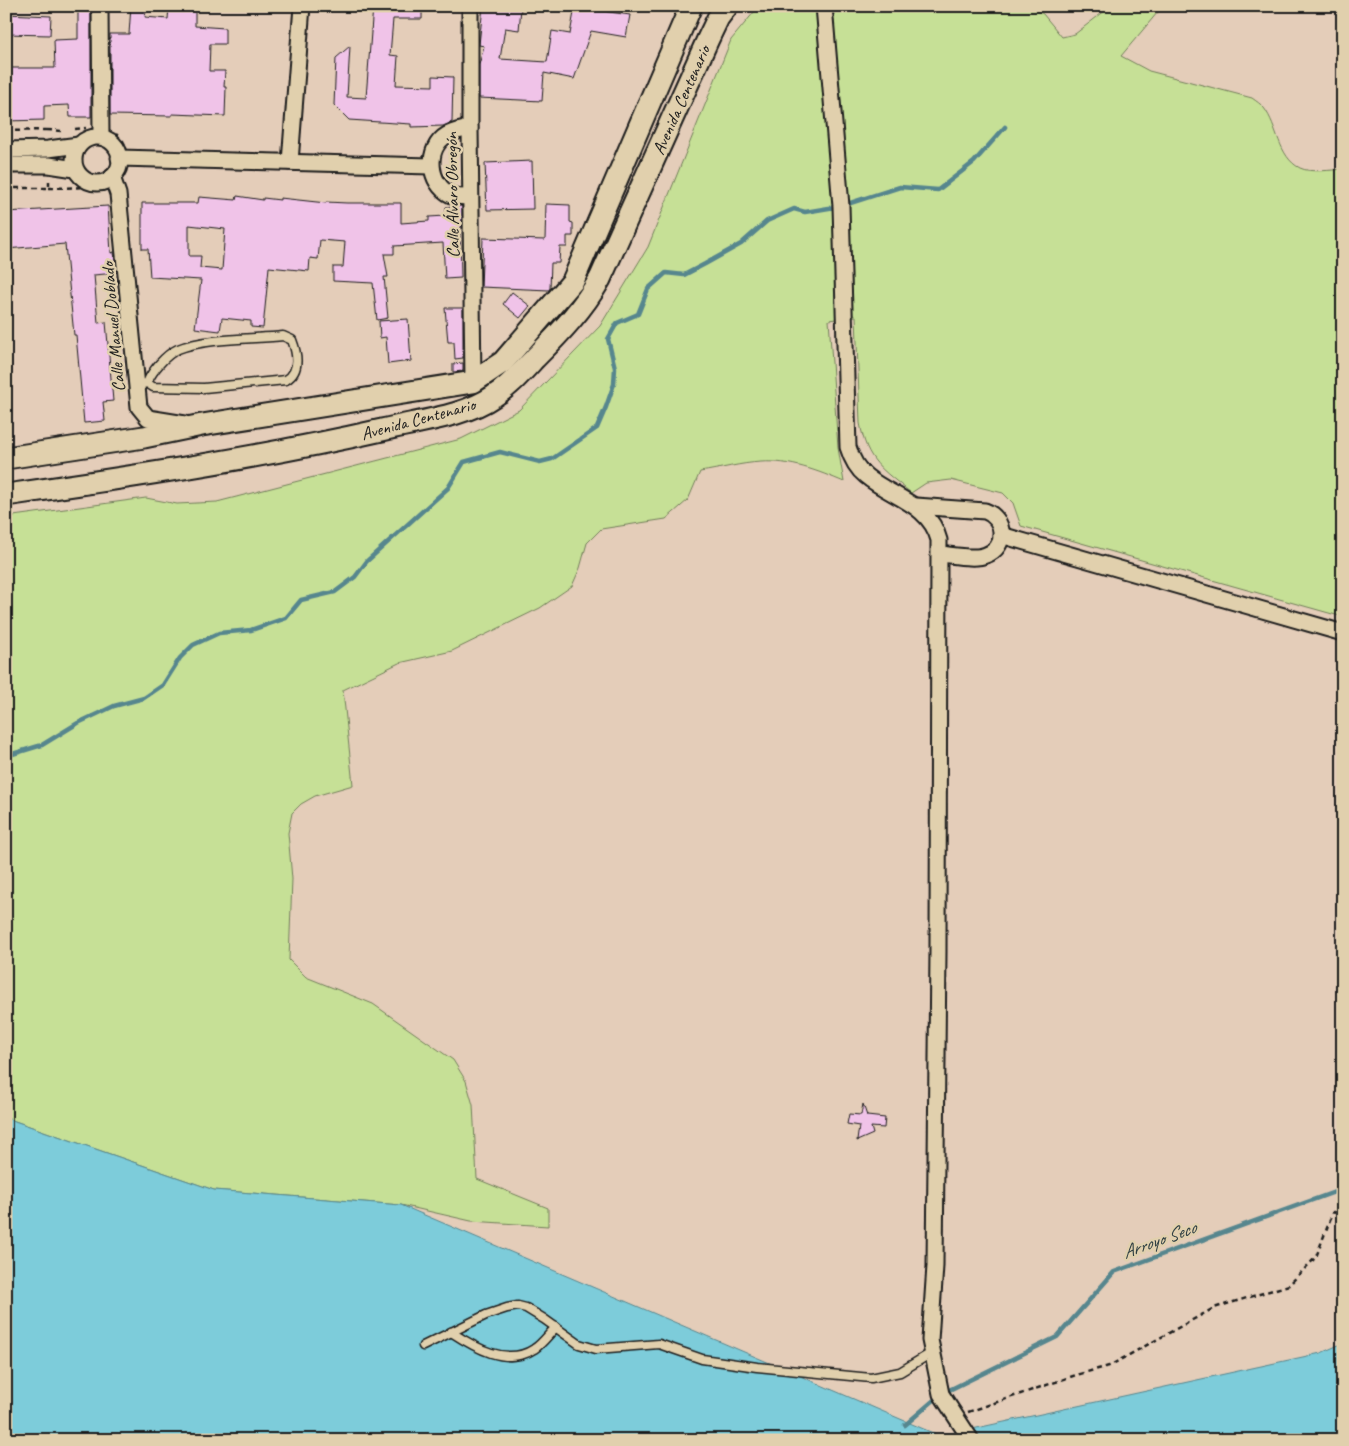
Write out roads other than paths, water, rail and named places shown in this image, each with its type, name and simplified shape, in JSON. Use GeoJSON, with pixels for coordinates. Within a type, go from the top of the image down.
{"type":"FeatureCollection","features":[{"type":"Feature","properties":{"kind":"main road","name":"Avenida Centenario"},"geometry":{"type":"LineString","coordinates":[[6,458],[473,382],[503,362],[573,281],[691,6]]}},
{"type":"Feature","properties":{"kind":"main road","name":"Avenida Centenario"},"geometry":{"type":"LineString","coordinates":[[6,495],[162,472],[313,446],[467,410],[494,396],[515,379],[575,317],[600,279],[708,39],[718,18],[727,6]]}},
{"type":"Feature","properties":{"kind":"street"},"geometry":{"type":"LineString","coordinates":[[100,6],[101,133],[115,146],[124,158]]}},
{"type":"Feature","properties":{"kind":"street"},"geometry":{"type":"LineString","coordinates":[[290,162],[302,6]]}},
{"type":"Feature","properties":{"kind":"street","name":"Calle Álvaro Obregón"},"geometry":{"type":"LineString","coordinates":[[470,6],[470,197],[473,382]]}},
{"type":"Feature","properties":{"kind":"street"},"geometry":{"type":"LineString","coordinates":[[824,6],[841,206],[846,440],[851,456],[864,475],[916,506],[932,522],[939,540],[936,1217],[930,1340],[941,1394],[971,1440]]}},
{"type":"Feature","properties":{"kind":"street"},"geometry":{"type":"LineString","coordinates":[[470,128],[446,135],[438,143],[433,154],[432,166],[434,177],[441,187],[450,194],[470,197]]}},
{"type":"Feature","properties":{"kind":"street"},"geometry":{"type":"LineString","coordinates":[[6,150],[48,149],[79,145],[101,133]]}},
{"type":"Feature","properties":{"kind":"street"},"geometry":{"type":"LineString","coordinates":[[79,145],[74,156],[76,169],[85,180],[92,183],[114,182],[118,168],[124,158]]}},
{"type":"Feature","properties":{"kind":"street"},"geometry":{"type":"LineString","coordinates":[[124,158],[432,166]]}},
{"type":"Feature","properties":{"kind":"street"},"geometry":{"type":"LineString","coordinates":[[6,165],[49,165],[76,169]]}},
{"type":"Feature","properties":{"kind":"street","name":"Calle Manuel Doblado"},"geometry":{"type":"LineString","coordinates":[[114,182],[118,194],[141,384],[139,407],[148,418],[202,425]]}},
{"type":"Feature","properties":{"kind":"street"},"geometry":{"type":"LineString","coordinates":[[916,506],[985,511],[992,514],[997,520],[1002,535],[996,549],[986,556],[940,554]]}},
{"type":"Feature","properties":{"kind":"street"},"geometry":{"type":"LineString","coordinates":[[1002,535],[1343,633]]}},
{"type":"Feature","properties":{"kind":"lane"},"geometry":{"type":"LineString","coordinates":[[283,336],[292,340],[297,352],[297,363],[294,372],[286,380],[204,388],[153,387],[141,384],[176,350],[190,346],[222,341],[283,336]]}},
{"type":"Feature","properties":{"kind":"lane"},"geometry":{"type":"LineString","coordinates":[[423,1346],[486,1315],[518,1306],[526,1308],[579,1344],[596,1349],[659,1344],[711,1360],[757,1367],[871,1378],[900,1372],[933,1352]]}},
{"type":"Feature","properties":{"kind":"lane"},"geometry":{"type":"LineString","coordinates":[[451,1332],[468,1344],[486,1352],[509,1357],[526,1354],[536,1348],[556,1327]]}},
{"type":"Feature","properties":{"kind":"water"},"geometry":{"type":"Polygon","coordinates":[[[6,1118],[214,1190],[401,1205],[940,1436],[1321,1353],[1343,1343],[1343,1440],[6,1440],[6,1118]]]}},
{"type":"Feature","properties":{"kind":"waterway"},"geometry":{"type":"LineString","coordinates":[[6,756],[42,745],[78,723],[114,706],[144,698],[163,685],[180,658],[193,645],[219,633],[251,630],[286,618],[301,600],[335,592],[355,577],[367,561],[448,488],[464,462],[500,452],[540,462],[552,459],[597,428],[614,384],[615,368],[608,339],[617,323],[638,314],[648,289],[666,273],[684,275],[741,244],[767,221],[794,209],[805,212],[841,206],[900,187],[938,190],[974,162],[1005,127]]}},
{"type":"Feature","properties":{"kind":"waterway","name":"Arroyo Seco"},"geometry":{"type":"LineString","coordinates":[[905,1425],[941,1394],[1057,1337],[1114,1272],[1343,1189]]}}]}
